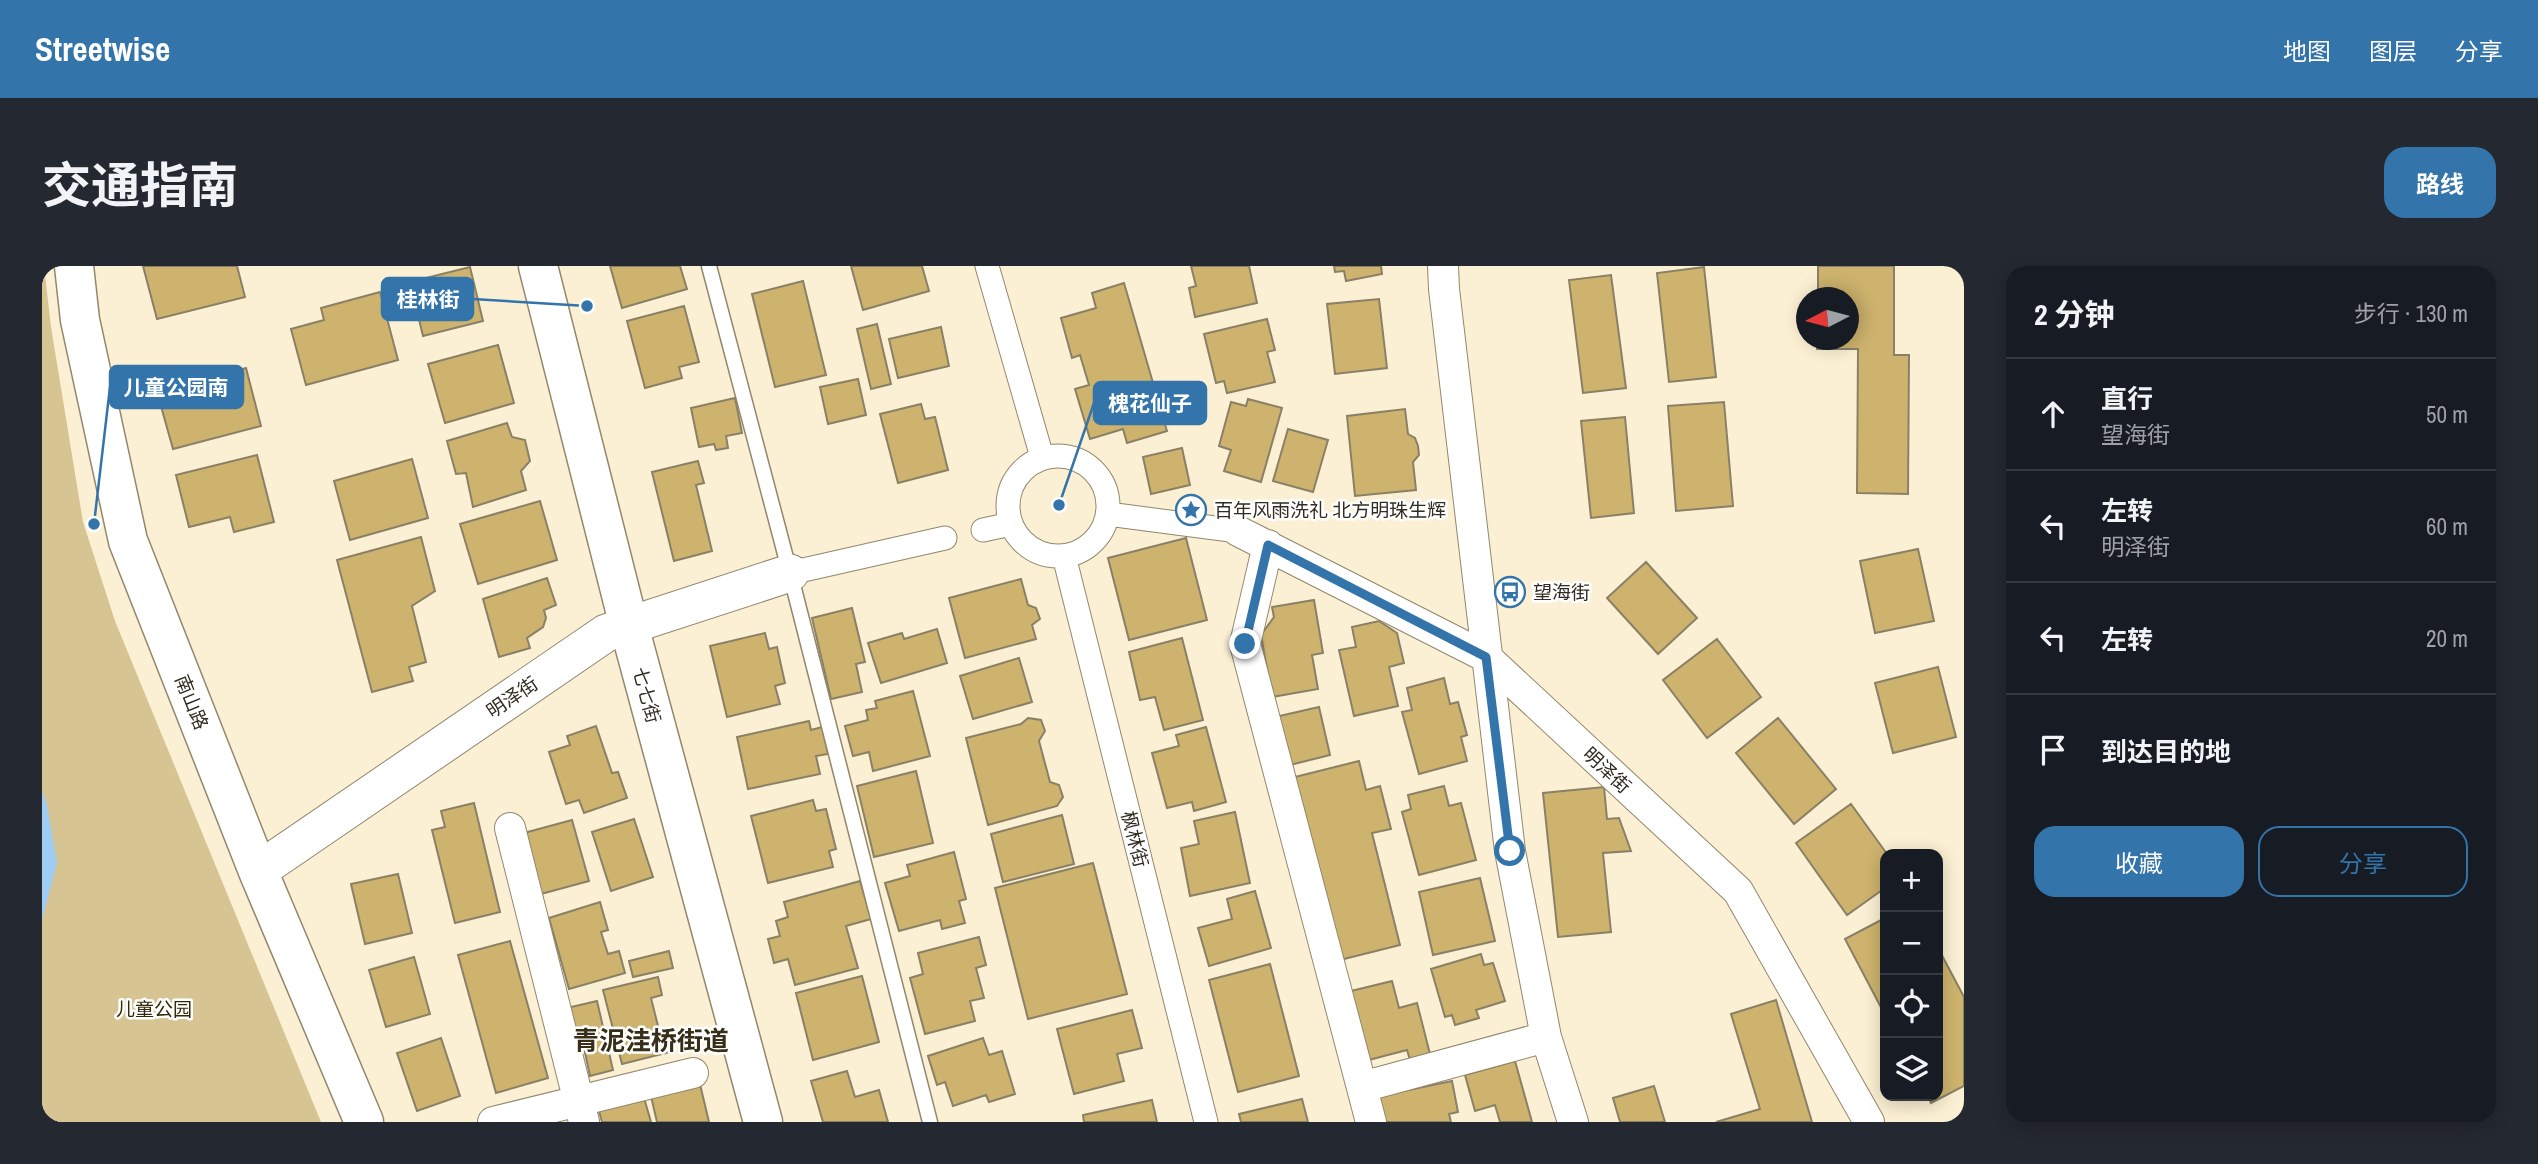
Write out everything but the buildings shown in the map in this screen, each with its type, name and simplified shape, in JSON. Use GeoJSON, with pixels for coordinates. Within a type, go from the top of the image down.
{"type":"FeatureCollection","features":[{"type":"Feature","properties":{"kind":"main road","name":"南山路"},"geometry":{"type":"LineString","coordinates":[[74,266],[80,320],[128,541],[258,871],[364,1122]]}},
{"type":"Feature","properties":{"kind":"main road","name":"七七街"},"geometry":{"type":"LineString","coordinates":[[538,266],[629,626],[763,1122]]}},
{"type":"Feature","properties":{"kind":"street"},"geometry":{"type":"LineString","coordinates":[[987,266],[1042,457]]}},
{"type":"Feature","properties":{"kind":"street"},"geometry":{"type":"LineString","coordinates":[[1443,266],[1510,851],[1546,1037],[1573,1122]]}},
{"type":"Feature","properties":{"kind":"street"},"geometry":{"type":"LineString","coordinates":[[1068,456],[1091,467],[1106,488],[1108,514],[1101,534],[1085,549],[1064,556],[1042,554],[1023,542],[1011,524],[1009,497],[1020,472],[1042,457],[1068,456]]}},
{"type":"Feature","properties":{"kind":"street"},"geometry":{"type":"LineString","coordinates":[[1108,514],[1238,531]]}},
{"type":"Feature","properties":{"kind":"street"},"geometry":{"type":"LineString","coordinates":[[983,530],[1011,524]]}},
{"type":"Feature","properties":{"kind":"street","name":"明泽街"},"geometry":{"type":"LineString","coordinates":[[1238,531],[1486,657],[1738,891],[1869,1122]]}},
{"type":"Feature","properties":{"kind":"street"},"geometry":{"type":"LineString","coordinates":[[790,573],[945,538]]}},
{"type":"Feature","properties":{"kind":"street"},"geometry":{"type":"LineString","coordinates":[[1268,545],[1245,644],[1371,1122]]}},
{"type":"Feature","properties":{"kind":"street","name":"枫林街"},"geometry":{"type":"LineString","coordinates":[[1064,556],[1206,1122]]}},
{"type":"Feature","properties":{"kind":"street","name":"明泽街"},"geometry":{"type":"LineString","coordinates":[[258,871],[606,633],[790,573]]}},
{"type":"Feature","properties":{"kind":"street"},"geometry":{"type":"LineString","coordinates":[[510,828],[582,1112]]}},
{"type":"Feature","properties":{"kind":"street"},"geometry":{"type":"LineString","coordinates":[[1362,1087],[1546,1037]]}},
{"type":"Feature","properties":{"kind":"street"},"geometry":{"type":"LineString","coordinates":[[493,1122],[582,1112],[693,1073]]}},
{"type":"Feature","properties":{"kind":"lane"},"geometry":{"type":"LineString","coordinates":[[709,266],[930,1122]]}},
{"type":"Feature","properties":{"kind":"green space","name":"儿童公园"},"geometry":{"type":"Polygon","coordinates":[[[42,266],[83,522],[115,621],[321,1122],[42,1122],[42,266]]]}},
{"type":"Feature","properties":{"kind":"water"},"geometry":{"type":"Polygon","coordinates":[[[42,791],[57,863],[42,920],[42,791]]]}},
{"type":"Feature","properties":{"kind":"place","name":"桂林街"},"geometry":{"type":"Point","coordinates":[587,306]}},
{"type":"Feature","properties":{"kind":"place","name":"槐花仙子"},"geometry":{"type":"Point","coordinates":[1059,505]}},
{"type":"Feature","properties":{"kind":"place","name":"百年风雨洗礼 北方明珠生辉"},"geometry":{"type":"Point","coordinates":[1191,510]}},
{"type":"Feature","properties":{"kind":"place","name":"儿童公园南"},"geometry":{"type":"Point","coordinates":[94,524]}},
{"type":"Feature","properties":{"kind":"place","name":"望海街"},"geometry":{"type":"Point","coordinates":[1510,592]}},
{"type":"Feature","properties":{"kind":"district","name":"青泥洼桥街道"},"geometry":{"type":"Point","coordinates":[651,1041]}},
{"type":"Feature","properties":{"kind":"route"},"geometry":{"type":"LineString","coordinates":[[1245,644],[1268,545],[1486,657],[1510,851]]}}]}
